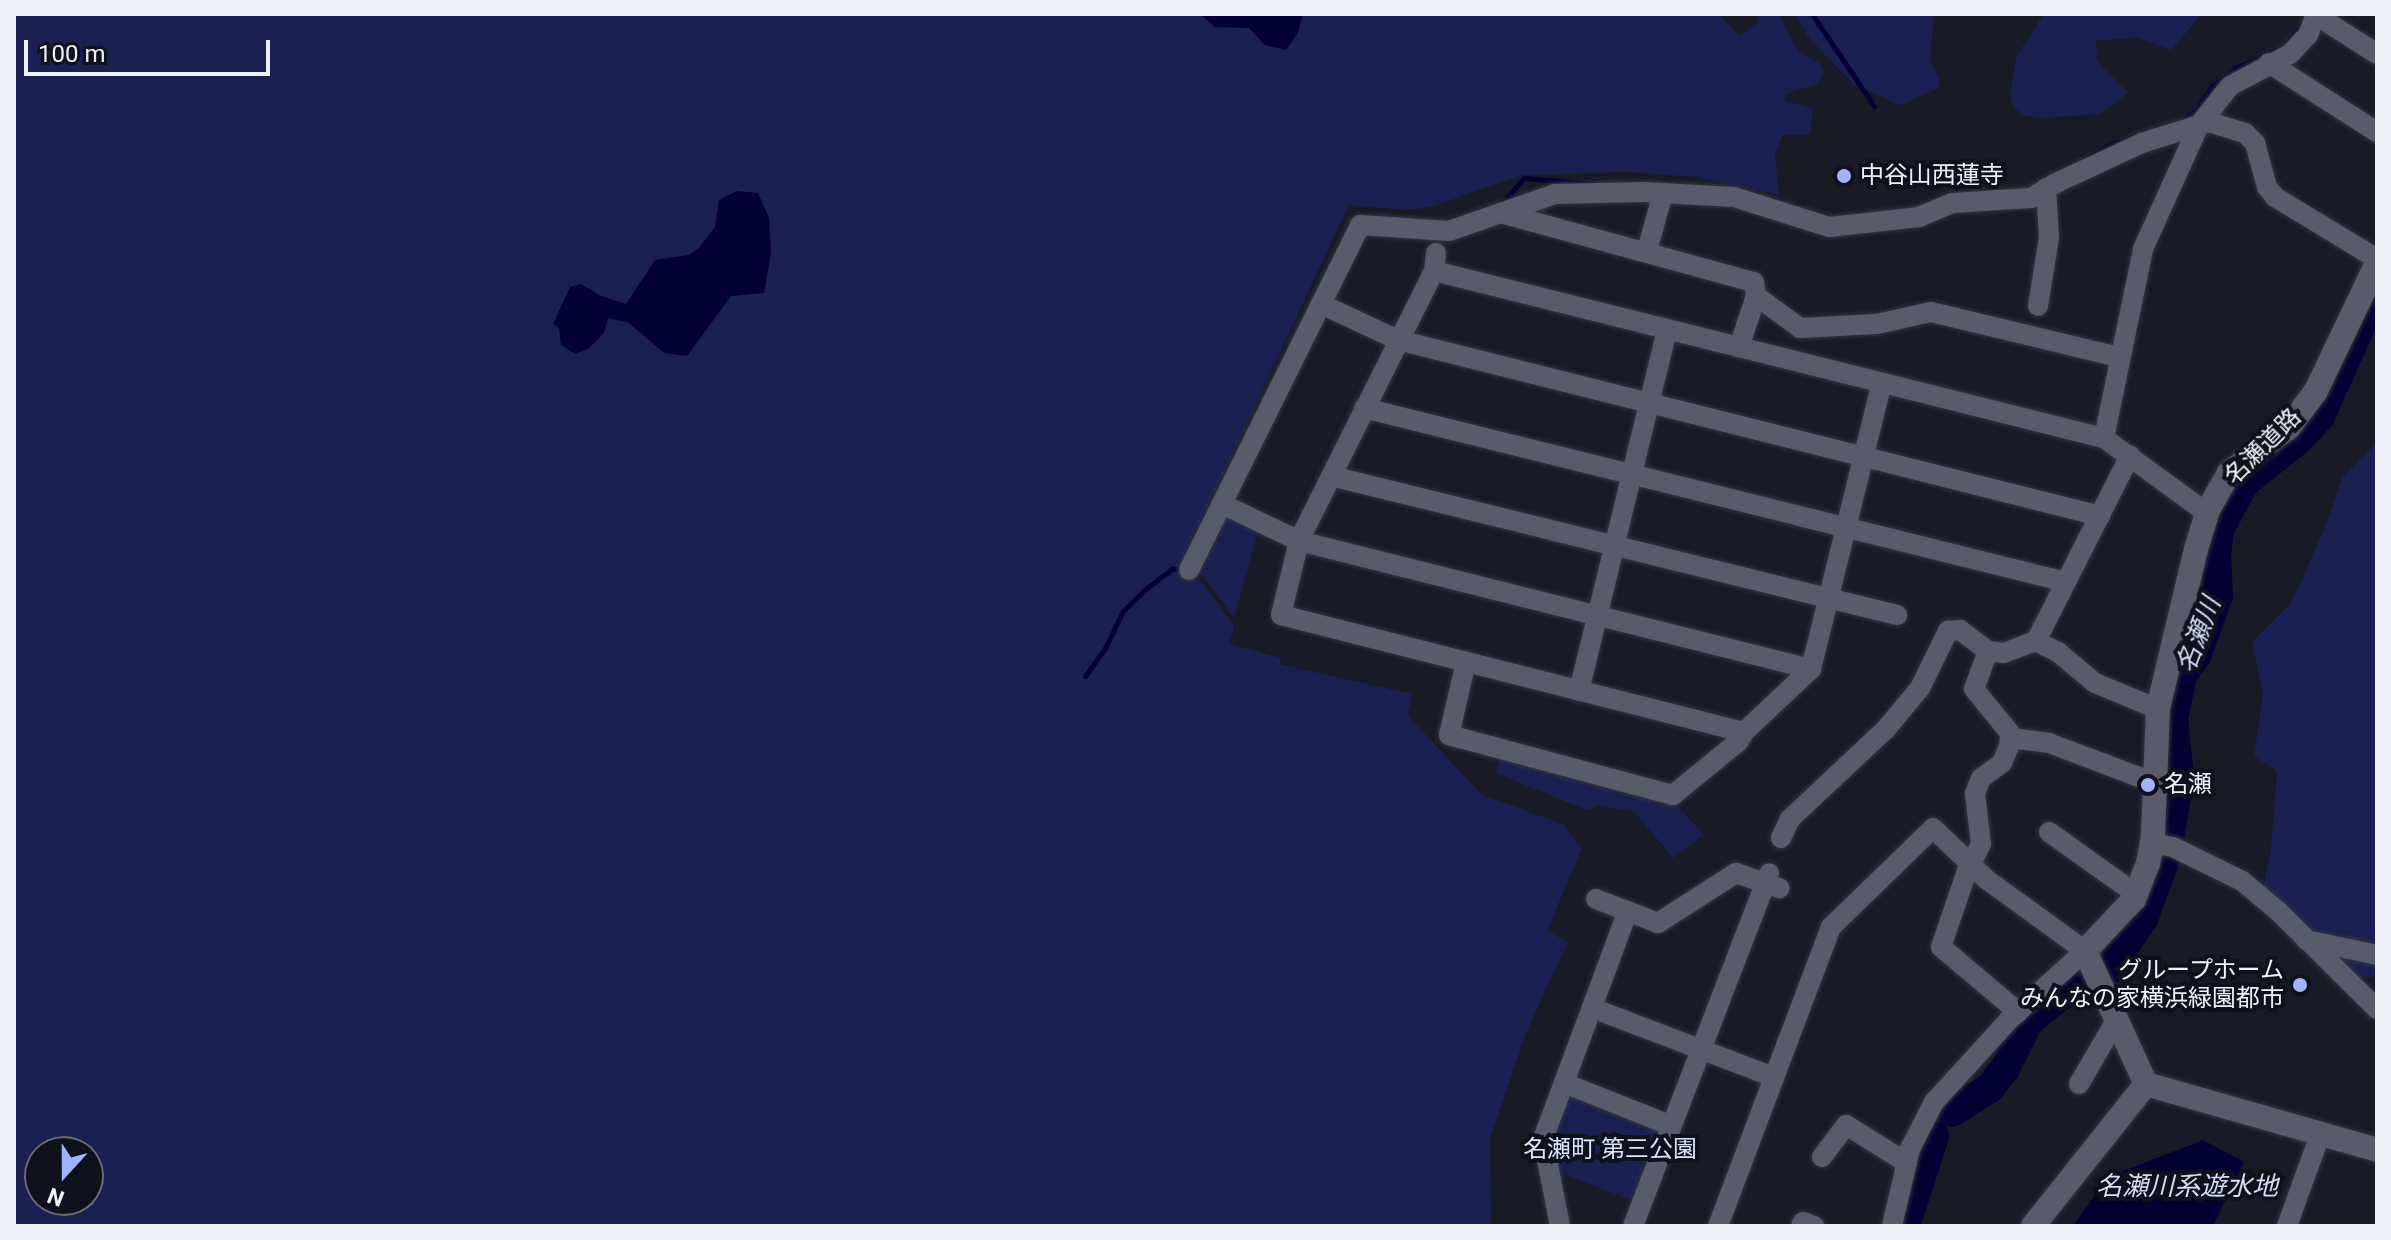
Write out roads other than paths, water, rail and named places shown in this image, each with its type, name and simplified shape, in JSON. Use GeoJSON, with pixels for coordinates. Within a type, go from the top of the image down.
{"type":"FeatureCollection","features":[{"type":"Feature","properties":{"kind":"street"},"geometry":{"type":"LineString","coordinates":[[2104,438],[2118,357],[2143,249],[2199,125],[2230,86],[2290,54],[2308,35],[2316,15],[2377,54]]}},
{"type":"Feature","properties":{"kind":"street"},"geometry":{"type":"LineString","coordinates":[[2269,63],[2377,132]]}},
{"type":"Feature","properties":{"kind":"street"},"geometry":{"type":"LineString","coordinates":[[1744,732],[1281,615],[1299,541],[1398,340],[1437,248],[1501,213],[1555,194],[1663,193],[1734,197],[1829,227],[1919,217],[1952,203],[2031,198],[2142,143],[2209,122],[2245,133],[2255,143],[2267,187],[2275,197],[2377,261]]}},
{"type":"Feature","properties":{"kind":"street"},"geometry":{"type":"LineString","coordinates":[[2034,337],[2049,237],[2046,188]]}},
{"type":"Feature","properties":{"kind":"street"},"geometry":{"type":"LineString","coordinates":[[1647,251],[1663,193]]}},
{"type":"Feature","properties":{"kind":"street"},"geometry":{"type":"LineString","coordinates":[[1501,213],[1754,282],[1756,296],[1739,347]]}},
{"type":"Feature","properties":{"kind":"street"},"geometry":{"type":"LineString","coordinates":[[1189,570],[1360,225],[1437,248],[1667,330],[2104,438],[2207,513]]}},
{"type":"Feature","properties":{"kind":"street","name":"名瀬道路"},"geometry":{"type":"LineString","coordinates":[[2085,951],[2122,916],[2163,845],[2155,783],[2158,709],[2207,513],[2229,473],[2289,427],[2316,391],[2377,261]]}},
{"type":"Feature","properties":{"kind":"street"},"geometry":{"type":"LineString","coordinates":[[1756,296],[1800,328],[1877,324],[1931,312],[2118,357]]}},
{"type":"Feature","properties":{"kind":"street"},"geometry":{"type":"LineString","coordinates":[[1321,304],[1398,340],[2100,516]]}},
{"type":"Feature","properties":{"kind":"street"},"geometry":{"type":"LineString","coordinates":[[1579,691],[1667,330]]}},
{"type":"Feature","properties":{"kind":"street"},"geometry":{"type":"LineString","coordinates":[[1466,662],[1449,735],[1673,795],[1739,741],[1744,732],[1811,669],[1882,383]]}},
{"type":"Feature","properties":{"kind":"street"},"geometry":{"type":"LineString","coordinates":[[1364,408],[2066,582]]}},
{"type":"Feature","properties":{"kind":"street"},"geometry":{"type":"LineString","coordinates":[[1781,838],[1790,819],[1886,729],[1920,688],[1945,630],[1960,630],[1988,651],[2004,653],[2036,641],[2130,456]]}},
{"type":"Feature","properties":{"kind":"street"},"geometry":{"type":"LineString","coordinates":[[1331,476],[1897,615]]}},
{"type":"Feature","properties":{"kind":"street"},"geometry":{"type":"LineString","coordinates":[[1222,504],[1299,541],[1811,669]]}},
{"type":"Feature","properties":{"kind":"street"},"geometry":{"type":"LineString","coordinates":[[2036,641],[2058,652],[2095,683],[2158,709]]}},
{"type":"Feature","properties":{"kind":"street"},"geometry":{"type":"LineString","coordinates":[[1988,651],[1974,689],[2010,733],[2010,738],[2002,763],[1981,778],[1975,794],[1981,844],[1941,947],[2018,1012]]}},
{"type":"Feature","properties":{"kind":"street"},"geometry":{"type":"LineString","coordinates":[[2010,738],[2049,743],[2155,783]]}},
{"type":"Feature","properties":{"kind":"street"},"geometry":{"type":"LineString","coordinates":[[1718,1226],[1832,919],[1933,828],[1971,865],[2085,951],[2146,1084],[2377,1150]]}},
{"type":"Feature","properties":{"kind":"street"},"geometry":{"type":"LineString","coordinates":[[2049,832],[2136,894]]}},
{"type":"Feature","properties":{"kind":"street"},"geometry":{"type":"LineString","coordinates":[[2163,845],[2242,881],[2377,1009]]}},
{"type":"Feature","properties":{"kind":"street"},"geometry":{"type":"LineString","coordinates":[[1596,899],[1658,923],[1736,873],[1771,881],[1633,1226]]}},
{"type":"Feature","properties":{"kind":"street"},"geometry":{"type":"LineString","coordinates":[[1560,1226],[1543,1139],[1628,911]]}},
{"type":"Feature","properties":{"kind":"street"},"geometry":{"type":"LineString","coordinates":[[2306,940],[2377,955]]}},
{"type":"Feature","properties":{"kind":"street"},"geometry":{"type":"LineString","coordinates":[[1892,1226],[1916,1133],[1934,1102],[2018,1012],[2085,951]]}},
{"type":"Feature","properties":{"kind":"street"},"geometry":{"type":"LineString","coordinates":[[1592,1008],[1774,1077]]}},
{"type":"Feature","properties":{"kind":"street"},"geometry":{"type":"LineString","coordinates":[[2079,1084],[2117,1019]]}},
{"type":"Feature","properties":{"kind":"street"},"geometry":{"type":"LineString","coordinates":[[1564,1083],[1672,1126]]}},
{"type":"Feature","properties":{"kind":"street"},"geometry":{"type":"LineString","coordinates":[[2033,1226],[2146,1084]]}},
{"type":"Feature","properties":{"kind":"street"},"geometry":{"type":"LineString","coordinates":[[1822,1157],[1846,1125],[1907,1163]]}},
{"type":"Feature","properties":{"kind":"street"},"geometry":{"type":"LineString","coordinates":[[2287,1226],[2320,1135]]}},
{"type":"Feature","properties":{"kind":"street"},"geometry":{"type":"LineString","coordinates":[[1801,1226],[1803,1222],[1814,1226]]}},
{"type":"Feature","properties":{"kind":"water"},"geometry":{"type":"Polygon","coordinates":[[[1200,14],[1303,14],[1298,33],[1286,50],[1265,45],[1249,28],[1215,27],[1200,14]]]}},
{"type":"Feature","properties":{"kind":"water"},"geometry":{"type":"Polygon","coordinates":[[[737,191],[758,193],[769,218],[771,253],[764,293],[731,296],[687,356],[664,353],[629,323],[608,318],[604,333],[588,349],[575,354],[561,345],[559,328],[553,324],[570,287],[581,284],[601,296],[626,304],[655,260],[688,255],[698,249],[715,227],[719,200],[737,191]]]}},
{"type":"Feature","properties":{"kind":"water","name":"名瀬川系遊水地"},"geometry":{"type":"Polygon","coordinates":[[[2203,1140],[2244,1162],[2213,1226],[2073,1226],[2108,1177],[2203,1140]]]}},
{"type":"Feature","properties":{"kind":"waterway"},"geometry":{"type":"LineString","coordinates":[[1812,14],[1874,106]]}},
{"type":"Feature","properties":{"kind":"waterway"},"geometry":{"type":"LineString","coordinates":[[2181,121],[2196,110],[2212,86],[2237,67],[2284,46],[2304,21]]}},
{"type":"Feature","properties":{"kind":"waterway"},"geometry":{"type":"LineString","coordinates":[[2085,159],[2110,144],[2134,136]]}},
{"type":"Feature","properties":{"kind":"waterway"},"geometry":{"type":"LineString","coordinates":[[1502,203],[1524,178],[1596,184]]}},
{"type":"Feature","properties":{"kind":"waterway","name":"名瀬川"},"geometry":{"type":"LineString","coordinates":[[2110,969],[2144,917],[2167,853],[2179,776],[2173,719],[2182,675],[2197,654],[2218,595],[2216,557],[2219,530],[2244,483],[2298,440],[2320,416],[2377,290]]}},
{"type":"Feature","properties":{"kind":"waterway"},"geometry":{"type":"LineString","coordinates":[[1085,676],[1105,648],[1123,611],[1172,569],[1181,568]]}},
{"type":"Feature","properties":{"kind":"waterway","name":"名瀬川"},"geometry":{"type":"LineString","coordinates":[[1952,1112],[1990,1088],[2006,1067],[2029,1021],[2060,996],[2086,986]]}},
{"type":"Feature","properties":{"kind":"waterway","name":"名瀬川"},"geometry":{"type":"LineString","coordinates":[[1905,1226],[1934,1136]]}},
{"type":"Feature","properties":{"kind":"place","name":"中谷山西蓮寺"},"geometry":{"type":"Point","coordinates":[1844,176]}},
{"type":"Feature","properties":{"kind":"place","name":"名瀬"},"geometry":{"type":"Point","coordinates":[2148,785]}},
{"type":"Feature","properties":{"kind":"place","name":"グループホーム みんなの家横浜緑園都市"},"geometry":{"type":"Point","coordinates":[2300,985]}},
{"type":"Feature","properties":{"kind":"park label","name":"名瀬町 第三公園"},"geometry":{"type":"Point","coordinates":[1610,1150]}}]}
